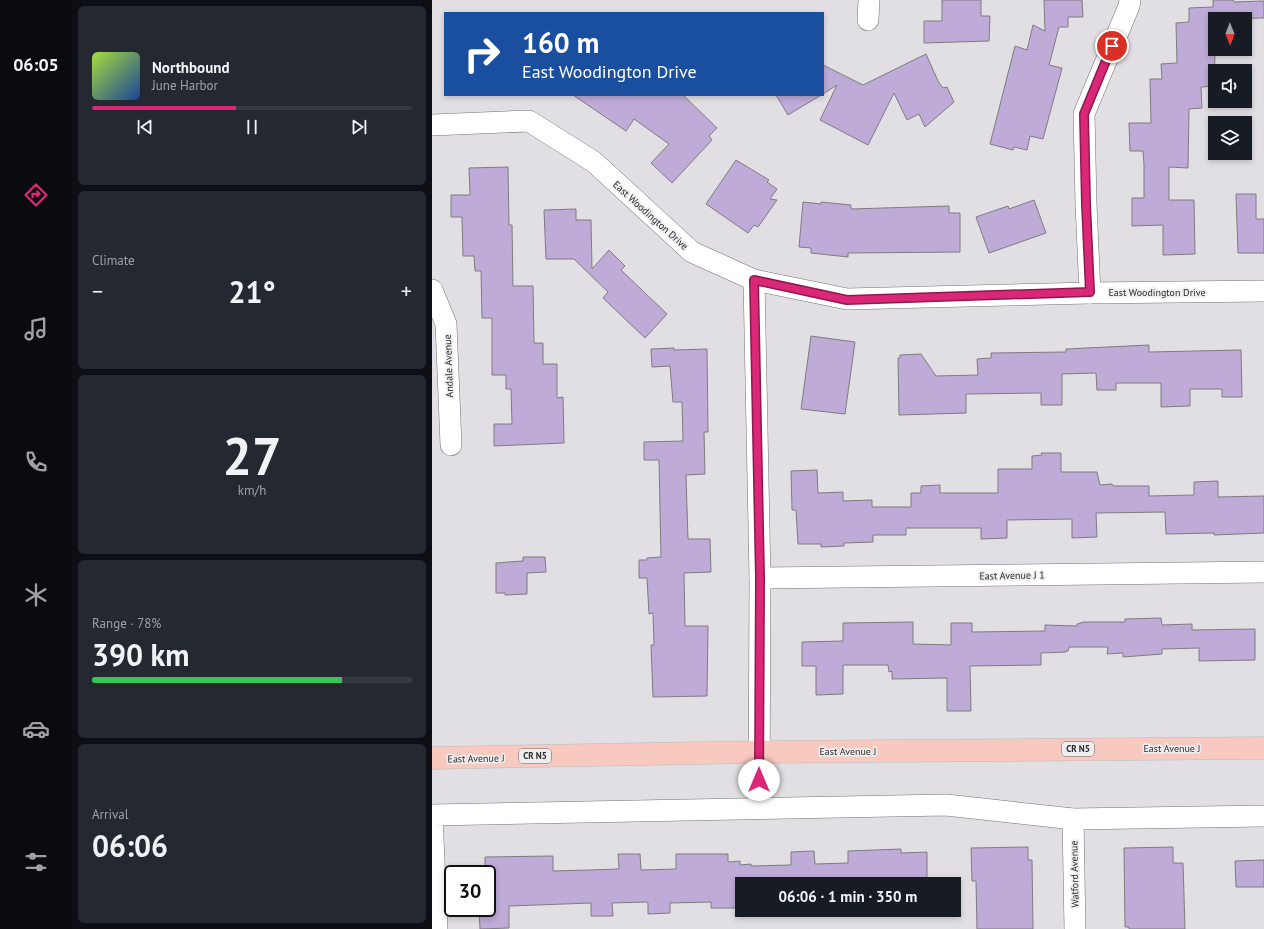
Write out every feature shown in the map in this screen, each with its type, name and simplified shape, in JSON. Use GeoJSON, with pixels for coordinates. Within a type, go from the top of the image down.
{"type":"FeatureCollection","features":[{"type":"Feature","properties":{"kind":"main road","name":"East Avenue J"},"geometry":{"type":"LineString","coordinates":[[432,758],[759,752],[1264,748]]}},
{"type":"Feature","properties":{"kind":"street"},"geometry":{"type":"LineString","coordinates":[[868,20],[869,0]]}},
{"type":"Feature","properties":{"kind":"street"},"geometry":{"type":"LineString","coordinates":[[1090,292],[1084,114],[1130,6],[1130,0]]}},
{"type":"Feature","properties":{"kind":"street","name":"East Woodington Drive"},"geometry":{"type":"LineString","coordinates":[[432,124],[528,121],[594,162],[692,252],[754,280],[847,300],[1090,292],[1264,291]]}},
{"type":"Feature","properties":{"kind":"street"},"geometry":{"type":"LineString","coordinates":[[754,280],[760,578],[759,807]]}},
{"type":"Feature","properties":{"kind":"street","name":"Andale Avenue"},"geometry":{"type":"LineString","coordinates":[[432,290],[446,324],[450,445]]}},
{"type":"Feature","properties":{"kind":"street","name":"East Avenue J 1"},"geometry":{"type":"LineString","coordinates":[[760,578],[1264,572]]}},
{"type":"Feature","properties":{"kind":"street"},"geometry":{"type":"LineString","coordinates":[[437,929],[432,815],[759,807],[946,805],[1073,819],[1264,816]]}},
{"type":"Feature","properties":{"kind":"street","name":"Watford Avenue"},"geometry":{"type":"LineString","coordinates":[[1073,819],[1075,929]]}},
{"type":"Feature","properties":{"kind":"building"},"geometry":{"type":"Polygon","coordinates":[[[942,0],[981,0],[981,16],[990,16],[989,41],[924,43],[924,21],[942,21],[942,0]]]}},
{"type":"Feature","properties":{"kind":"building"},"geometry":{"type":"Polygon","coordinates":[[[1044,0],[1082,0],[1083,17],[1068,17],[1068,27],[1059,27],[1049,65],[1062,68],[1043,139],[1030,136],[1027,150],[1014,147],[1013,150],[990,144],[1015,46],[1027,50],[1033,25],[1045,31],[1044,0]]]}},
{"type":"Feature","properties":{"kind":"building"},"geometry":{"type":"Polygon","coordinates":[[[1213,0],[1233,0],[1234,2],[1264,1],[1264,18],[1252,18],[1252,12],[1208,12],[1208,56],[1215,56],[1215,64],[1208,64],[1208,86],[1201,87],[1202,108],[1189,109],[1188,168],[1169,167],[1169,200],[1194,200],[1195,254],[1163,255],[1163,225],[1132,226],[1132,198],[1144,198],[1144,165],[1143,151],[1130,151],[1129,123],[1151,123],[1150,79],[1162,79],[1161,64],[1177,63],[1176,23],[1189,22],[1189,8],[1213,7],[1213,0]]]}},
{"type":"Feature","properties":{"kind":"building"},"geometry":{"type":"Polygon","coordinates":[[[926,54],[938,81],[943,88],[947,87],[954,102],[925,127],[919,114],[907,120],[894,93],[868,145],[820,120],[837,85],[824,93],[824,66],[863,85],[926,54]]]}},
{"type":"Feature","properties":{"kind":"building"},"geometry":{"type":"Polygon","coordinates":[[[574,96],[684,96],[717,128],[709,136],[712,140],[672,183],[651,163],[669,144],[634,119],[626,131],[574,96]]]}},
{"type":"Feature","properties":{"kind":"building"},"geometry":{"type":"Polygon","coordinates":[[[777,96],[819,96],[788,115],[777,96]]]}},
{"type":"Feature","properties":{"kind":"building"},"geometry":{"type":"Polygon","coordinates":[[[736,160],[769,180],[767,182],[777,189],[770,199],[777,200],[758,227],[754,225],[748,233],[706,204],[736,160]]]}},
{"type":"Feature","properties":{"kind":"building"},"geometry":{"type":"Polygon","coordinates":[[[508,167],[509,225],[512,225],[513,286],[533,286],[534,343],[543,343],[543,364],[557,364],[557,398],[563,397],[564,443],[494,446],[494,424],[512,424],[511,389],[506,389],[506,375],[492,375],[492,318],[482,318],[481,271],[475,271],[474,256],[463,256],[462,217],[451,217],[451,195],[470,195],[469,168],[508,167]]]}},
{"type":"Feature","properties":{"kind":"building"},"geometry":{"type":"Polygon","coordinates":[[[1236,194],[1256,194],[1256,219],[1264,219],[1264,253],[1238,253],[1236,194]]]}},
{"type":"Feature","properties":{"kind":"building"},"geometry":{"type":"Polygon","coordinates":[[[1034,200],[1046,233],[989,253],[976,217],[1008,206],[1009,209],[1034,200]]]}},
{"type":"Feature","properties":{"kind":"building"},"geometry":{"type":"Polygon","coordinates":[[[803,202],[851,205],[851,209],[949,206],[949,213],[960,213],[960,252],[848,253],[848,257],[811,253],[811,248],[799,247],[803,202]]]}},
{"type":"Feature","properties":{"kind":"building"},"geometry":{"type":"Polygon","coordinates":[[[576,209],[576,220],[591,220],[592,269],[609,250],[625,266],[621,270],[667,314],[645,338],[603,298],[608,292],[574,259],[546,259],[544,210],[576,209]]]}},
{"type":"Feature","properties":{"kind":"building"},"geometry":{"type":"Polygon","coordinates":[[[811,336],[855,342],[845,414],[801,409],[811,336]]]}},
{"type":"Feature","properties":{"kind":"building"},"geometry":{"type":"Polygon","coordinates":[[[1149,345],[1149,352],[1241,350],[1242,397],[1222,397],[1222,389],[1190,389],[1190,406],[1161,407],[1161,383],[1116,383],[1116,390],[1097,390],[1096,373],[1062,374],[1062,405],[1041,405],[1041,393],[966,394],[966,413],[899,415],[898,358],[900,358],[900,355],[921,354],[936,376],[978,375],[977,359],[991,358],[991,353],[1066,352],[1066,349],[1149,345]]]}},
{"type":"Feature","properties":{"kind":"building"},"geometry":{"type":"Polygon","coordinates":[[[674,348],[674,350],[707,349],[708,432],[704,432],[705,474],[686,475],[688,539],[710,539],[711,572],[684,573],[685,626],[708,626],[707,696],[653,697],[651,645],[654,645],[653,613],[649,614],[647,578],[639,578],[639,560],[661,557],[659,460],[644,460],[644,442],[683,441],[682,402],[673,402],[670,366],[652,367],[651,349],[674,348]]]}},
{"type":"Feature","properties":{"kind":"building"},"geometry":{"type":"Polygon","coordinates":[[[1041,453],[1061,453],[1061,472],[1097,472],[1100,485],[1112,484],[1113,486],[1149,486],[1149,496],[1194,495],[1194,482],[1218,481],[1218,497],[1264,496],[1264,533],[1214,535],[1214,533],[1166,534],[1165,512],[1096,513],[1097,537],[1072,538],[1072,519],[1007,520],[1007,538],[981,539],[981,528],[906,528],[906,535],[873,535],[873,542],[844,543],[844,546],[821,547],[821,544],[798,544],[796,510],[792,510],[791,471],[817,470],[818,493],[843,492],[843,501],[872,500],[872,507],[911,507],[911,493],[921,493],[921,486],[940,485],[940,493],[998,493],[998,469],[1032,469],[1032,456],[1042,455],[1041,453]]]}},
{"type":"Feature","properties":{"kind":"building"},"geometry":{"type":"Polygon","coordinates":[[[523,557],[545,557],[546,572],[527,573],[527,594],[505,595],[505,593],[496,593],[496,563],[523,561],[523,557]]]}},
{"type":"Feature","properties":{"kind":"building"},"geometry":{"type":"Polygon","coordinates":[[[1161,618],[1162,625],[1192,624],[1192,630],[1255,629],[1255,660],[1199,661],[1199,648],[1162,649],[1162,654],[1123,657],[1123,653],[1107,654],[1108,647],[1069,647],[1068,651],[1066,652],[1041,653],[1041,665],[970,666],[971,711],[947,711],[947,678],[892,679],[892,671],[889,672],[888,665],[843,665],[843,694],[816,695],[816,666],[802,666],[802,642],[843,641],[843,623],[913,622],[913,644],[951,645],[951,623],[972,623],[972,632],[1045,631],[1045,625],[1077,626],[1077,624],[1084,622],[1125,622],[1125,619],[1161,618]]]}},
{"type":"Feature","properties":{"kind":"building"},"geometry":{"type":"Polygon","coordinates":[[[1028,847],[1028,860],[1032,860],[1033,929],[977,929],[976,881],[972,881],[971,848],[1028,847]]]}},
{"type":"Feature","properties":{"kind":"building"},"geometry":{"type":"Polygon","coordinates":[[[1173,847],[1173,863],[1183,863],[1185,929],[1129,929],[1129,927],[1125,927],[1124,848],[1173,847]]]}},
{"type":"Feature","properties":{"kind":"building"},"geometry":{"type":"Polygon","coordinates":[[[901,849],[901,853],[927,852],[927,877],[735,877],[735,908],[711,908],[711,902],[670,903],[670,913],[648,914],[648,903],[646,902],[612,903],[613,916],[591,916],[591,903],[509,906],[509,928],[480,929],[479,917],[496,917],[496,865],[485,865],[485,857],[553,856],[553,871],[619,869],[618,854],[640,854],[641,870],[676,869],[676,854],[728,854],[728,862],[740,861],[740,865],[751,864],[751,866],[791,865],[791,852],[814,851],[815,864],[848,863],[848,851],[901,849]]]}},
{"type":"Feature","properties":{"kind":"building"},"geometry":{"type":"Polygon","coordinates":[[[1264,860],[1264,887],[1236,887],[1235,861],[1264,860]]]}},
{"type":"Feature","properties":{"kind":"route"},"geometry":{"type":"LineString","coordinates":[[759,780],[760,578],[754,280],[847,300],[1090,292],[1084,114],[1112,46]]}}]}
